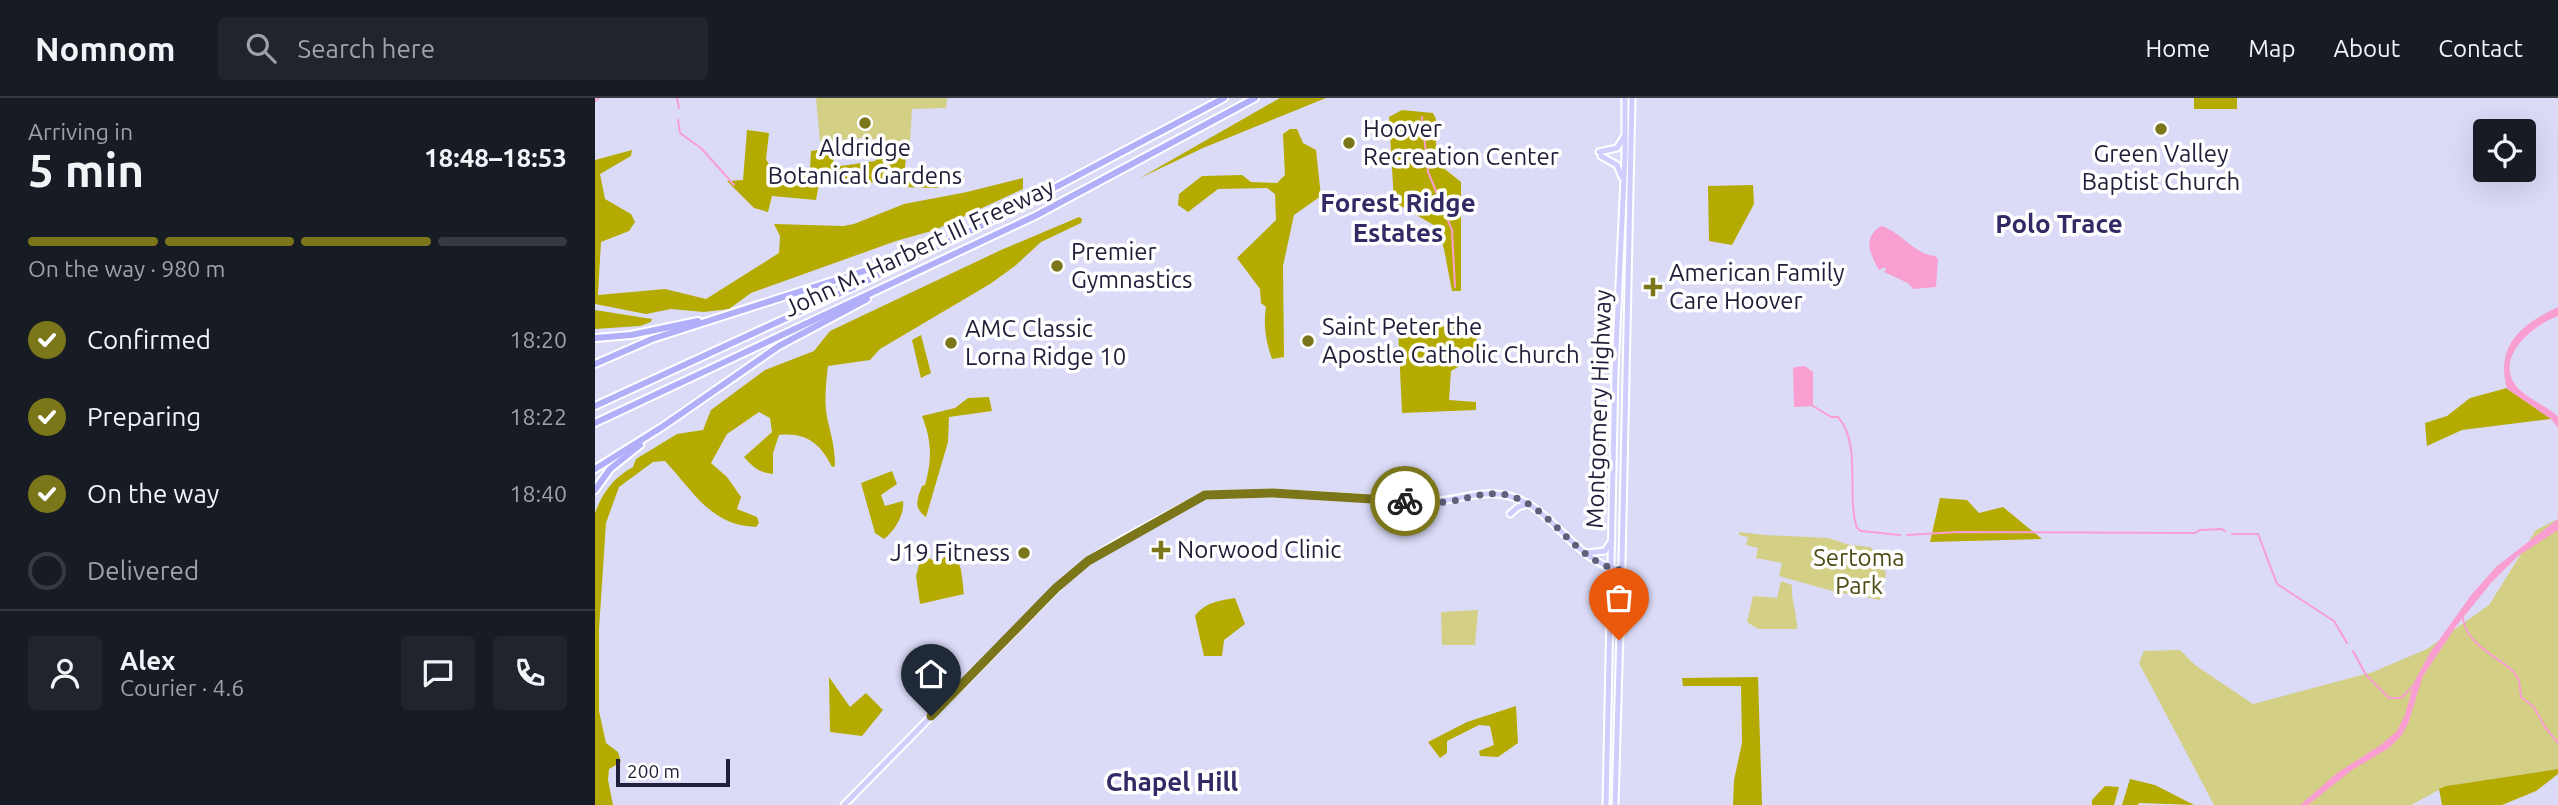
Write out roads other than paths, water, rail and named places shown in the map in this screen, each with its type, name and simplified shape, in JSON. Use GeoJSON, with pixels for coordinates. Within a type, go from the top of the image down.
{"type":"FeatureCollection","features":[{"type":"Feature","properties":{"kind":"highway","name":"John M. Harbert III Freeway"},"geometry":{"type":"LineString","coordinates":[[595,406],[933,249],[1068,182],[1224,98]]}},
{"type":"Feature","properties":{"kind":"highway","name":"John M. Harbert III Freeway"},"geometry":{"type":"LineString","coordinates":[[595,423],[1035,216],[1255,98]]}},
{"type":"Feature","properties":{"kind":"highway"},"geometry":{"type":"LineString","coordinates":[[595,364],[630,347],[933,249]]}},
{"type":"Feature","properties":{"kind":"highway"},"geometry":{"type":"LineString","coordinates":[[595,469],[662,427],[779,346],[915,273]]}},
{"type":"Feature","properties":{"kind":"highway"},"geometry":{"type":"LineString","coordinates":[[595,338],[631,335],[734,313]]}},
{"type":"Feature","properties":{"kind":"highway"},"geometry":{"type":"LineString","coordinates":[[595,490],[610,469],[662,427]]}},
{"type":"Feature","properties":{"kind":"main road","name":"Montgomery Highway"},"geometry":{"type":"LineString","coordinates":[[1606,805],[1615,371],[1625,98]]}},
{"type":"Feature","properties":{"kind":"main road","name":"Montgomery Highway"},"geometry":{"type":"LineString","coordinates":[[1615,805],[1632,98]]}},
{"type":"Feature","properties":{"kind":"main road"},"geometry":{"type":"LineString","coordinates":[[1624,180],[1617,165],[1600,154],[1617,148],[1625,135]]}},
{"type":"Feature","properties":{"kind":"main road"},"geometry":{"type":"LineString","coordinates":[[844,805],[1066,579],[1110,547],[1205,495],[1273,493],[1429,502],[1452,501],[1485,492],[1511,496],[1528,504],[1585,552],[1612,569],[1621,570]]}},
{"type":"Feature","properties":{"kind":"main road"},"geometry":{"type":"LineString","coordinates":[[1510,513],[1528,504]]}},
{"type":"Feature","properties":{"kind":"main road"},"geometry":{"type":"LineString","coordinates":[[1585,552],[1605,551],[1613,537]]}},
{"type":"Feature","properties":{"kind":"waterway"},"geometry":{"type":"LineString","coordinates":[[595,101],[599,98]]}},
{"type":"Feature","properties":{"kind":"waterway"},"geometry":{"type":"LineString","coordinates":[[677,98],[679,108]]}},
{"type":"Feature","properties":{"kind":"waterway"},"geometry":{"type":"LineString","coordinates":[[1422,117],[1428,172],[1452,230],[1455,287]]}},
{"type":"Feature","properties":{"kind":"waterway"},"geometry":{"type":"LineString","coordinates":[[678,120],[680,133],[702,149],[734,185]]}},
{"type":"Feature","properties":{"kind":"waterway"},"geometry":{"type":"LineString","coordinates":[[1813,406],[1831,417],[1838,417],[1850,441],[1857,528],[1861,531],[1900,535]]}},
{"type":"Feature","properties":{"kind":"waterway"},"geometry":{"type":"LineString","coordinates":[[1907,535],[1958,532],[2225,531]]}},
{"type":"Feature","properties":{"kind":"waterway"},"geometry":{"type":"LineString","coordinates":[[2232,534],[2258,534],[2277,584],[2334,621],[2347,643]]}},
{"type":"Feature","properties":{"kind":"waterway"},"geometry":{"type":"LineString","coordinates":[[2463,618],[2465,627],[2476,643],[2514,672],[2519,680],[2521,697],[2534,707],[2558,743]]}},
{"type":"Feature","properties":{"kind":"waterway"},"geometry":{"type":"LineString","coordinates":[[2353,651],[2366,675],[2389,698],[2401,698],[2414,685]]}},
{"type":"Feature","properties":{"kind":"place","name":"Aldridge Botanical Gardens"},"geometry":{"type":"Point","coordinates":[865,123]}},
{"type":"Feature","properties":{"kind":"place","name":"Green Valley Baptist Church"},"geometry":{"type":"Point","coordinates":[2161,129]}},
{"type":"Feature","properties":{"kind":"place","name":"Hoover Recreation Center"},"geometry":{"type":"Point","coordinates":[1349,143]}},
{"type":"Feature","properties":{"kind":"place","name":"Premier Gymnastics"},"geometry":{"type":"Point","coordinates":[1057,266]}},
{"type":"Feature","properties":{"kind":"place","name":"American Family Care Hoover"},"geometry":{"type":"Point","coordinates":[1653,287]}},
{"type":"Feature","properties":{"kind":"place","name":"Saint Peter the Apostle Catholic Church"},"geometry":{"type":"Point","coordinates":[1308,341]}},
{"type":"Feature","properties":{"kind":"place","name":"AMC Classic Lorna Ridge 10"},"geometry":{"type":"Point","coordinates":[951,343]}},
{"type":"Feature","properties":{"kind":"place","name":"Norwood Clinic"},"geometry":{"type":"Point","coordinates":[1161,550]}},
{"type":"Feature","properties":{"kind":"place","name":"J19 Fitness"},"geometry":{"type":"Point","coordinates":[1024,553]}},
{"type":"Feature","properties":{"kind":"district","name":"Forest Ridge Estates"},"geometry":{"type":"Point","coordinates":[1398,218]}},
{"type":"Feature","properties":{"kind":"district","name":"Polo Trace"},"geometry":{"type":"Point","coordinates":[2059,224]}},
{"type":"Feature","properties":{"kind":"district","name":"Chapel Hill"},"geometry":{"type":"Point","coordinates":[1172,782]}},
{"type":"Feature","properties":{"kind":"park label","name":"Sertoma Park"},"geometry":{"type":"Point","coordinates":[1859,572]}}]}
